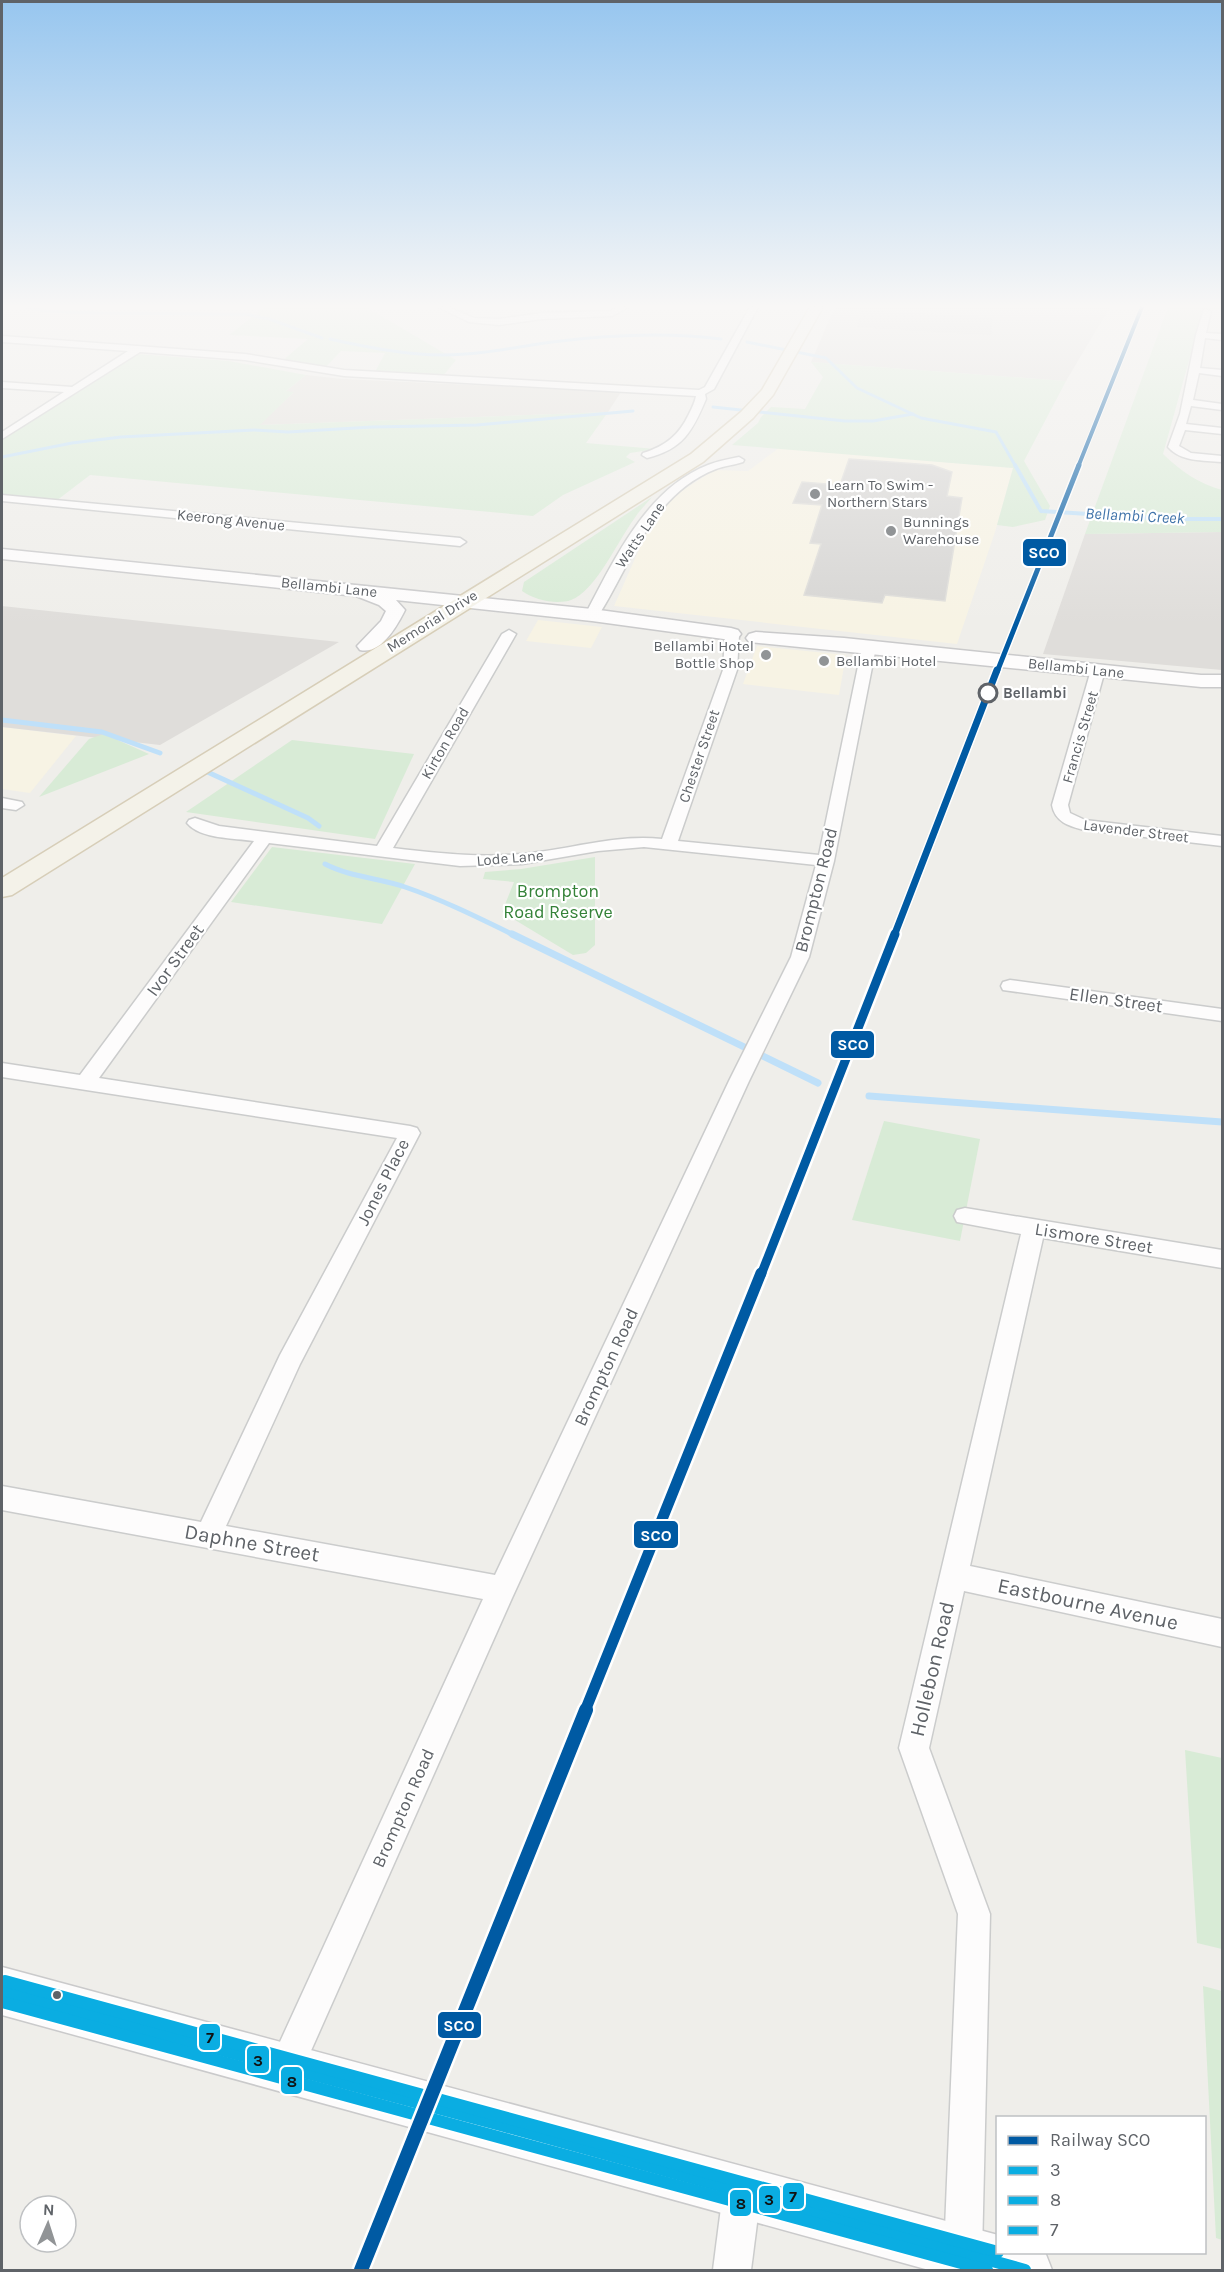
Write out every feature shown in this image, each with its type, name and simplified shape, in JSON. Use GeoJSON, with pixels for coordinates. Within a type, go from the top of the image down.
{"type":"FeatureCollection","features":[{"type":"Feature","properties":{"kind":"main road","name":"Memorial Drive"},"geometry":{"type":"LineString","coordinates":[[2,889],[656,470],[737,413]]}},
{"type":"Feature","properties":{"kind":"main road","name":"Memorial Drive"},"geometry":{"type":"LineString","coordinates":[[2,867],[366,646],[540,555],[678,471],[722,439],[740,413]]}},
{"type":"Feature","properties":{"kind":"main road","name":"Bellambi Lane"},"geometry":{"type":"LineString","coordinates":[[2,554],[734,631]]}},
{"type":"Feature","properties":{"kind":"main road"},"geometry":{"type":"LineString","coordinates":[[540,555],[517,575],[509,589],[522,602],[562,612]]}},
{"type":"Feature","properties":{"kind":"main road"},"geometry":{"type":"LineString","coordinates":[[344,589],[379,598],[395,607],[396,613],[389,624],[366,646]]}},
{"type":"Feature","properties":{"kind":"main road"},"geometry":{"type":"LineString","coordinates":[[734,631],[749,624],[757,635],[844,644]]}},
{"type":"Feature","properties":{"kind":"main road"},"geometry":{"type":"LineString","coordinates":[[757,635],[798,637],[844,644]]}},
{"type":"Feature","properties":{"kind":"main road","name":"Bellambi Lane"},"geometry":{"type":"LineString","coordinates":[[844,644],[1201,681],[1222,681]]}},
{"type":"Feature","properties":{"kind":"main road","name":"Bellambi Lane"},"geometry":{"type":"LineString","coordinates":[[1201,681],[1222,686]]}},
{"type":"Feature","properties":{"kind":"main road"},"geometry":{"type":"LineString","coordinates":[[2,1991],[504,2126],[1025,2271]]}},
{"type":"Feature","properties":{"kind":"street"},"geometry":{"type":"LineString","coordinates":[[2,436],[37,413]]}},
{"type":"Feature","properties":{"kind":"street"},"geometry":{"type":"LineString","coordinates":[[647,455],[668,449],[679,441],[694,413]]}},
{"type":"Feature","properties":{"kind":"street"},"geometry":{"type":"LineString","coordinates":[[1186,413],[1173,447],[1191,456],[1222,459]]}},
{"type":"Feature","properties":{"kind":"street"},"geometry":{"type":"LineString","coordinates":[[1182,427],[1222,431]]}},
{"type":"Feature","properties":{"kind":"street","name":"Watts Lane"},"geometry":{"type":"LineString","coordinates":[[592,615],[636,536],[667,495],[709,467],[739,460]]}},
{"type":"Feature","properties":{"kind":"street","name":"Keerong Avenue"},"geometry":{"type":"LineString","coordinates":[[2,498],[460,542]]}},
{"type":"Feature","properties":{"kind":"street"},"geometry":{"type":"LineString","coordinates":[[730,670],[734,631]]}},
{"type":"Feature","properties":{"kind":"street","name":"Kirton Road"},"geometry":{"type":"LineString","coordinates":[[382,852],[509,634]]}},
{"type":"Feature","properties":{"kind":"street"},"geometry":{"type":"LineString","coordinates":[[730,670],[757,635]]}},
{"type":"Feature","properties":{"kind":"street"},"geometry":{"type":"LineString","coordinates":[[798,637],[898,645],[950,655]]}},
{"type":"Feature","properties":{"kind":"street","name":"Brompton Road"},"geometry":{"type":"LineString","coordinates":[[286,2068],[502,1589],[800,957],[825,861],[863,685],[868,647]]}},
{"type":"Feature","properties":{"kind":"street","name":"Chester Street"},"geometry":{"type":"LineString","coordinates":[[669,843],[730,670]]}},
{"type":"Feature","properties":{"kind":"street","name":"Francis Street"},"geometry":{"type":"LineString","coordinates":[[1060,805],[1098,670]]}},
{"type":"Feature","properties":{"kind":"street","name":"Lavender Street"},"geometry":{"type":"LineString","coordinates":[[1060,805],[1064,817],[1077,823],[1222,841]]}},
{"type":"Feature","properties":{"kind":"street","name":"Lode Lane"},"geometry":{"type":"LineString","coordinates":[[195,823],[216,831],[460,861],[494,861],[619,843],[669,843],[825,861]]}},
{"type":"Feature","properties":{"kind":"street","name":"Ivor Street"},"geometry":{"type":"LineString","coordinates":[[85,1083],[265,837]]}},
{"type":"Feature","properties":{"kind":"street","name":"Ellen Street"},"geometry":{"type":"LineString","coordinates":[[1010,986],[1222,1015]]}},
{"type":"Feature","properties":{"kind":"street","name":"Jones Place"},"geometry":{"type":"LineString","coordinates":[[2,1070],[410,1133],[288,1362],[208,1535]]}},
{"type":"Feature","properties":{"kind":"street","name":"Lismore Street"},"geometry":{"type":"LineString","coordinates":[[965,1216],[1222,1259]]}},
{"type":"Feature","properties":{"kind":"street","name":"Hollebon Road"},"geometry":{"type":"LineString","coordinates":[[963,2253],[974,1914],[914,1748],[1034,1228]]}},
{"type":"Feature","properties":{"kind":"street","name":"Daphne Street"},"geometry":{"type":"LineString","coordinates":[[2,1498],[502,1589]]}},
{"type":"Feature","properties":{"kind":"street","name":"Eastbourne Avenue"},"geometry":{"type":"LineString","coordinates":[[954,1576],[1222,1633]]}},
{"type":"Feature","properties":{"kind":"street"},"geometry":{"type":"LineString","coordinates":[[732,2271],[742,2192]]}},
{"type":"Feature","properties":{"kind":"shaded area"},"geometry":{"type":"Polygon","coordinates":[[[272,413],[580,413],[259,425],[272,413]]]}},
{"type":"Feature","properties":{"kind":"shaded area"},"geometry":{"type":"Polygon","coordinates":[[[779,448],[1013,468],[995,532],[957,644],[614,606],[645,536],[671,498],[714,470],[748,471],[779,448]]]}},
{"type":"Feature","properties":{"kind":"shaded area"},"geometry":{"type":"Polygon","coordinates":[[[1222,532],[1222,670],[1043,654],[1085,534],[1222,532]]]}},
{"type":"Feature","properties":{"kind":"shaded area"},"geometry":{"type":"Polygon","coordinates":[[[2,606],[339,642],[160,745],[2,727],[2,606]]]}},
{"type":"Feature","properties":{"kind":"shaded area"},"geometry":{"type":"Polygon","coordinates":[[[538,620],[602,627],[591,648],[526,641],[538,620]]]}},
{"type":"Feature","properties":{"kind":"shaded area"},"geometry":{"type":"Polygon","coordinates":[[[757,646],[846,655],[839,695],[743,684],[757,646]]]}},
{"type":"Feature","properties":{"kind":"shaded area"},"geometry":{"type":"Polygon","coordinates":[[[2,727],[76,736],[30,793],[2,789],[2,727]]]}},
{"type":"Feature","properties":{"kind":"green space"},"geometry":{"type":"Polygon","coordinates":[[[43,413],[272,413],[260,425],[607,413],[586,443],[656,449],[630,453],[626,457],[635,462],[563,495],[533,516],[90,475],[56,501],[2,496],[2,440],[43,413]]]}},
{"type":"Feature","properties":{"kind":"green space"},"geometry":{"type":"Polygon","coordinates":[[[765,413],[1049,413],[1024,461],[1050,506],[1045,520],[1013,527],[997,525],[1013,468],[732,445],[758,423],[765,413]]]}},
{"type":"Feature","properties":{"kind":"green space"},"geometry":{"type":"Polygon","coordinates":[[[1129,413],[1174,413],[1163,454],[1191,476],[1222,490],[1222,532],[1085,534],[1129,413]]]}},
{"type":"Feature","properties":{"kind":"green space"},"geometry":{"type":"Polygon","coordinates":[[[652,497],[636,516],[598,576],[580,595],[571,600],[553,602],[533,597],[522,591],[524,582],[652,497]]]}},
{"type":"Feature","properties":{"kind":"green space"},"geometry":{"type":"Polygon","coordinates":[[[104,734],[149,754],[39,797],[89,739],[104,734]]]}},
{"type":"Feature","properties":{"kind":"green space"},"geometry":{"type":"Polygon","coordinates":[[[292,740],[414,754],[375,839],[186,812],[292,740]]]}},
{"type":"Feature","properties":{"kind":"green space"},"geometry":{"type":"Polygon","coordinates":[[[272,847],[415,864],[382,924],[231,902],[272,847]]]}},
{"type":"Feature","properties":{"kind":"green space","name":"Brompton Road Reserve"},"geometry":{"type":"Polygon","coordinates":[[[595,857],[595,945],[586,953],[573,955],[502,912],[514,882],[483,879],[485,872],[521,869],[595,857]]]}},
{"type":"Feature","properties":{"kind":"green space"},"geometry":{"type":"Polygon","coordinates":[[[884,1121],[980,1139],[960,1241],[852,1220],[884,1121]]]}},
{"type":"Feature","properties":{"kind":"green space"},"geometry":{"type":"Polygon","coordinates":[[[1185,1750],[1222,1758],[1222,1949],[1197,1943],[1185,1750]]]}},
{"type":"Feature","properties":{"kind":"green space"},"geometry":{"type":"Polygon","coordinates":[[[1203,1986],[1222,1991],[1222,2240],[1216,2238],[1203,1986]]]}},
{"type":"Feature","properties":{"kind":"building","name":"Bunnings Warehouse"},"geometry":{"type":"Polygon","coordinates":[[[849,459],[932,465],[952,472],[947,496],[962,498],[945,601],[885,595],[882,603],[804,595],[821,544],[810,543],[822,505],[793,503],[802,482],[840,485],[849,459]]]}},
{"type":"Feature","properties":{"kind":"waterway"},"geometry":{"type":"LineString","coordinates":[[2,457],[72,443],[121,437],[254,430],[288,432],[372,427],[477,425],[610,413]]}},
{"type":"Feature","properties":{"kind":"waterway"},"geometry":{"type":"LineString","coordinates":[[770,413],[845,421],[873,421],[913,414]]}},
{"type":"Feature","properties":{"kind":"waterway","name":"Bellambi Creek"},"geometry":{"type":"LineString","coordinates":[[913,414],[921,418],[996,432],[1016,467]]}},
{"type":"Feature","properties":{"kind":"waterway","name":"Bellambi Creek"},"geometry":{"type":"LineString","coordinates":[[1015,465],[1041,511],[1168,519],[1222,519]]}},
{"type":"Feature","properties":{"kind":"waterway"},"geometry":{"type":"LineString","coordinates":[[2,720],[102,732],[160,753]]}},
{"type":"Feature","properties":{"kind":"waterway"},"geometry":{"type":"LineString","coordinates":[[203,770],[308,818],[319,826]]}},
{"type":"Feature","properties":{"kind":"waterway"},"geometry":{"type":"LineString","coordinates":[[325,864],[344,872],[419,892],[516,936]]}},
{"type":"Feature","properties":{"kind":"waterway"},"geometry":{"type":"LineString","coordinates":[[512,934],[818,1083]]}},
{"type":"Feature","properties":{"kind":"waterway"},"geometry":{"type":"LineString","coordinates":[[869,1096],[1222,1122]]}},
{"type":"Feature","properties":{"kind":"rail line","name":"SCO"},"geometry":{"type":"LineString","coordinates":[[361,2270],[840,1077],[973,732],[1100,413]]}},
{"type":"Feature","properties":{"kind":"transit line","name":"7"},"geometry":{"type":"LineString","coordinates":[[5,1981],[996,2251]]}},
{"type":"Feature","properties":{"kind":"transit line","name":"3"},"geometry":{"type":"LineString","coordinates":[[2,1991],[504,2126],[1025,2270]]}},
{"type":"Feature","properties":{"kind":"transit line","name":"8"},"geometry":{"type":"LineString","coordinates":[[2,2002],[987,2270]]}},
{"type":"Feature","properties":{"kind":"place","name":"Learn To Swim - Northern Stars"},"geometry":{"type":"Point","coordinates":[815,494]}},
{"type":"Feature","properties":{"kind":"place","name":"Bunnings Warehouse"},"geometry":{"type":"Point","coordinates":[891,531]}},
{"type":"Feature","properties":{"kind":"place","name":"Bellambi Hotel Bottle Shop"},"geometry":{"type":"Point","coordinates":[766,655]}},
{"type":"Feature","properties":{"kind":"place","name":"Bellambi Hotel"},"geometry":{"type":"Point","coordinates":[824,661]}},
{"type":"Feature","properties":{"kind":"place","name":"Bellambi"},"geometry":{"type":"Point","coordinates":[988,693]}}]}
